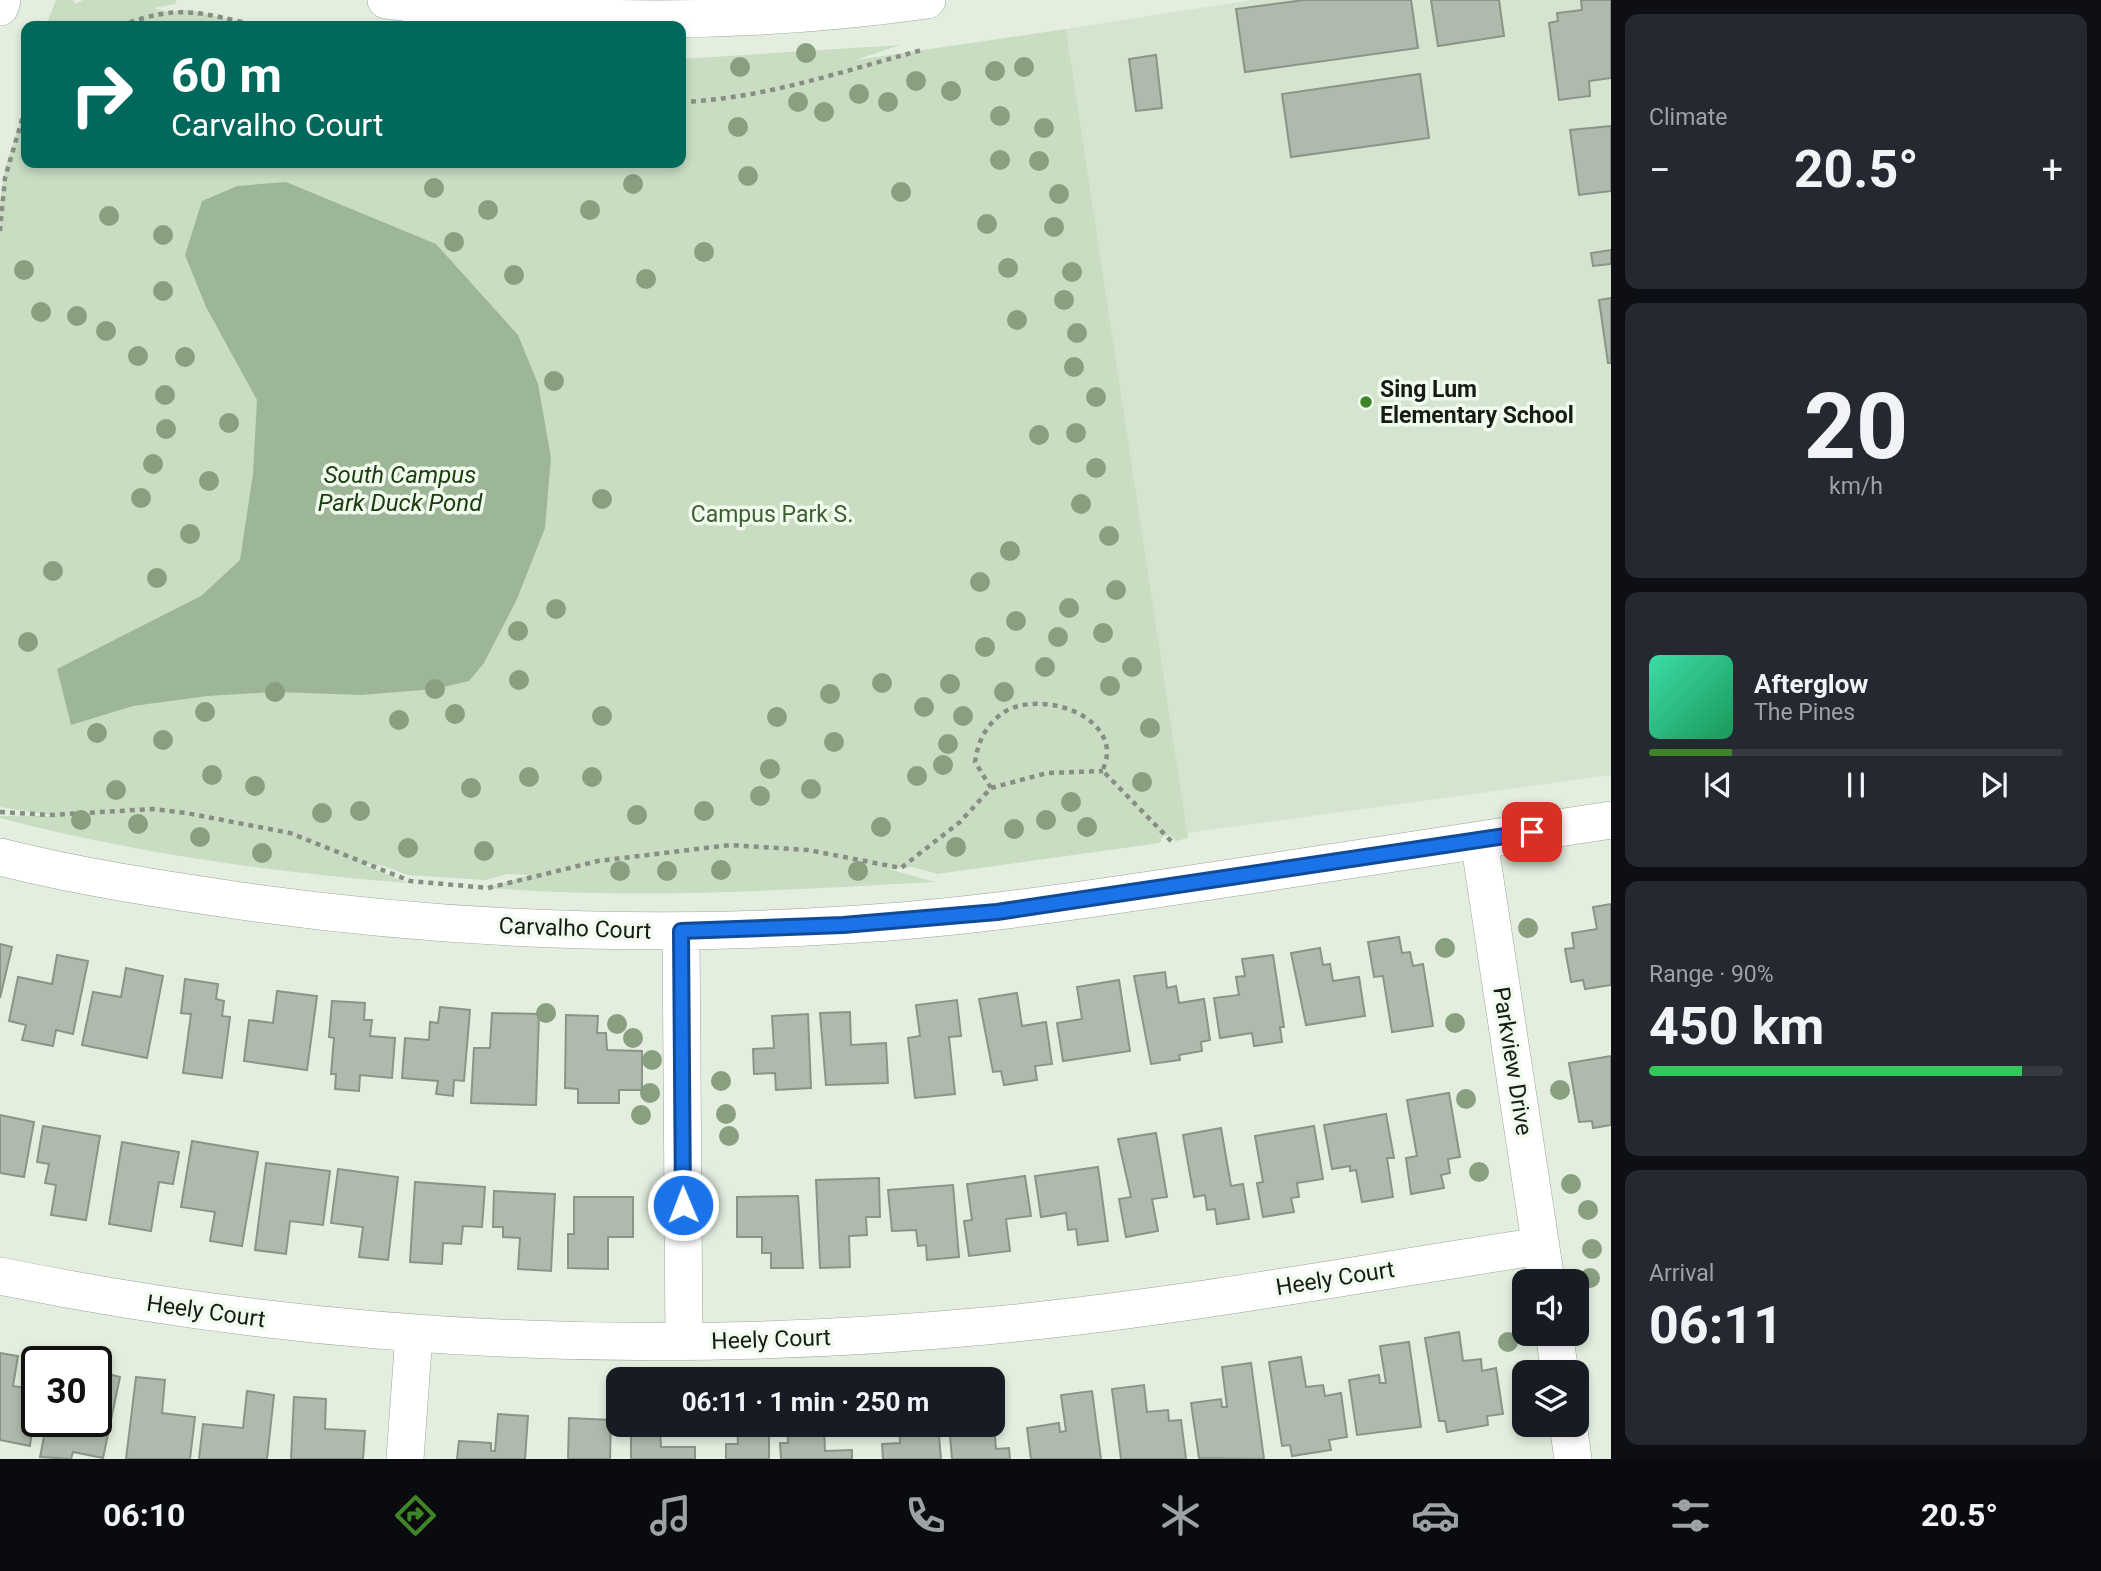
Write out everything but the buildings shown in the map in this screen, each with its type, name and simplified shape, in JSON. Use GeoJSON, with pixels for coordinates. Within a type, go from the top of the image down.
{"type":"FeatureCollection","features":[{"type":"Feature","properties":{"kind":"street"},"geometry":{"type":"LineString","coordinates":[[0,7],[2,0]]}},
{"type":"Feature","properties":{"kind":"street"},"geometry":{"type":"LineString","coordinates":[[386,0],[573,17],[679,18],[786,15],[927,0]]}},
{"type":"Feature","properties":{"kind":"street","name":"Carvalho Court"},"geometry":{"type":"LineString","coordinates":[[0,857],[170,891],[322,912],[527,928],[681,931],[843,925],[997,912],[1611,820]]}},
{"type":"Feature","properties":{"kind":"street","name":"Parkview Drive"},"geometry":{"type":"LineString","coordinates":[[1479,840],[1544,1264]]}},
{"type":"Feature","properties":{"kind":"street"},"geometry":{"type":"LineString","coordinates":[[681,931],[684,1342]]}},
{"type":"Feature","properties":{"kind":"street","name":"Heely Court"},"geometry":{"type":"LineString","coordinates":[[0,1276],[182,1309],[414,1334],[567,1341],[684,1342],[811,1339],[999,1325],[1544,1264]]}},
{"type":"Feature","properties":{"kind":"street"},"geometry":{"type":"LineString","coordinates":[[405,1459],[414,1334]]}},
{"type":"Feature","properties":{"kind":"street"},"geometry":{"type":"LineString","coordinates":[[1570,1437],[1573,1459]]}},
{"type":"Feature","properties":{"kind":"path"},"geometry":{"type":"LineString","coordinates":[[136,21],[165,12],[189,10],[238,21]]}},
{"type":"Feature","properties":{"kind":"path"},"geometry":{"type":"LineString","coordinates":[[686,102],[718,101],[754,94],[922,50]]}},
{"type":"Feature","properties":{"kind":"path"},"geometry":{"type":"LineString","coordinates":[[0,231],[5,178],[21,123]]}},
{"type":"Feature","properties":{"kind":"path"},"geometry":{"type":"LineString","coordinates":[[991,788],[975,762],[979,740],[1001,714],[1023,706],[1050,704],[1094,723],[1107,749],[1103,771]]}},
{"type":"Feature","properties":{"kind":"path"},"geometry":{"type":"LineString","coordinates":[[0,812],[50,815],[153,809],[186,813],[290,833],[410,881],[488,888],[598,861],[730,845],[808,850],[901,868],[960,822],[991,788],[1047,773],[1103,771],[1172,843]]}},
{"type":"Feature","properties":{"kind":"shaded area","name":"Sing Lum Elementary School"},"geometry":{"type":"Polygon","coordinates":[[[1251,0],[1611,0],[1611,775],[1187,833],[1066,29],[1251,0]]]}},
{"type":"Feature","properties":{"kind":"green space"},"geometry":{"type":"Polygon","coordinates":[[[56,0],[73,0],[75,4],[83,0],[177,0],[175,4],[154,8],[169,12],[189,10],[237,21],[48,21],[56,0]]]}},
{"type":"Feature","properties":{"kind":"green space","name":"Campus Park S."},"geometry":{"type":"Polygon","coordinates":[[[1066,29],[1188,838],[1176,841],[1170,835],[1163,836],[1160,843],[937,874],[913,867],[889,869],[934,882],[711,893],[599,893],[488,888],[530,875],[507,874],[486,880],[407,875],[384,866],[360,863],[407,883],[254,867],[151,851],[0,818],[57,816],[0,807],[0,203],[5,168],[21,120],[21,168],[686,168],[686,59],[900,45],[856,60],[1066,29]]]}},
{"type":"Feature","properties":{"kind":"water","name":"South Campus Park Duck Pond"},"geometry":{"type":"Polygon","coordinates":[[[286,182],[436,244],[518,335],[538,384],[551,458],[545,528],[517,599],[484,663],[469,681],[435,689],[361,695],[275,692],[207,696],[133,706],[71,725],[57,669],[201,596],[240,560],[253,474],[257,400],[206,307],[185,255],[202,201],[237,186],[286,182]]]}},
{"type":"Feature","properties":{"kind":"place","name":"Sing Lum Elementary School"},"geometry":{"type":"Point","coordinates":[1366,402]}},
{"type":"Feature","properties":{"kind":"route"},"geometry":{"type":"LineString","coordinates":[[683,1205],[681,931],[843,925],[997,912],[1532,832]]}}]}
